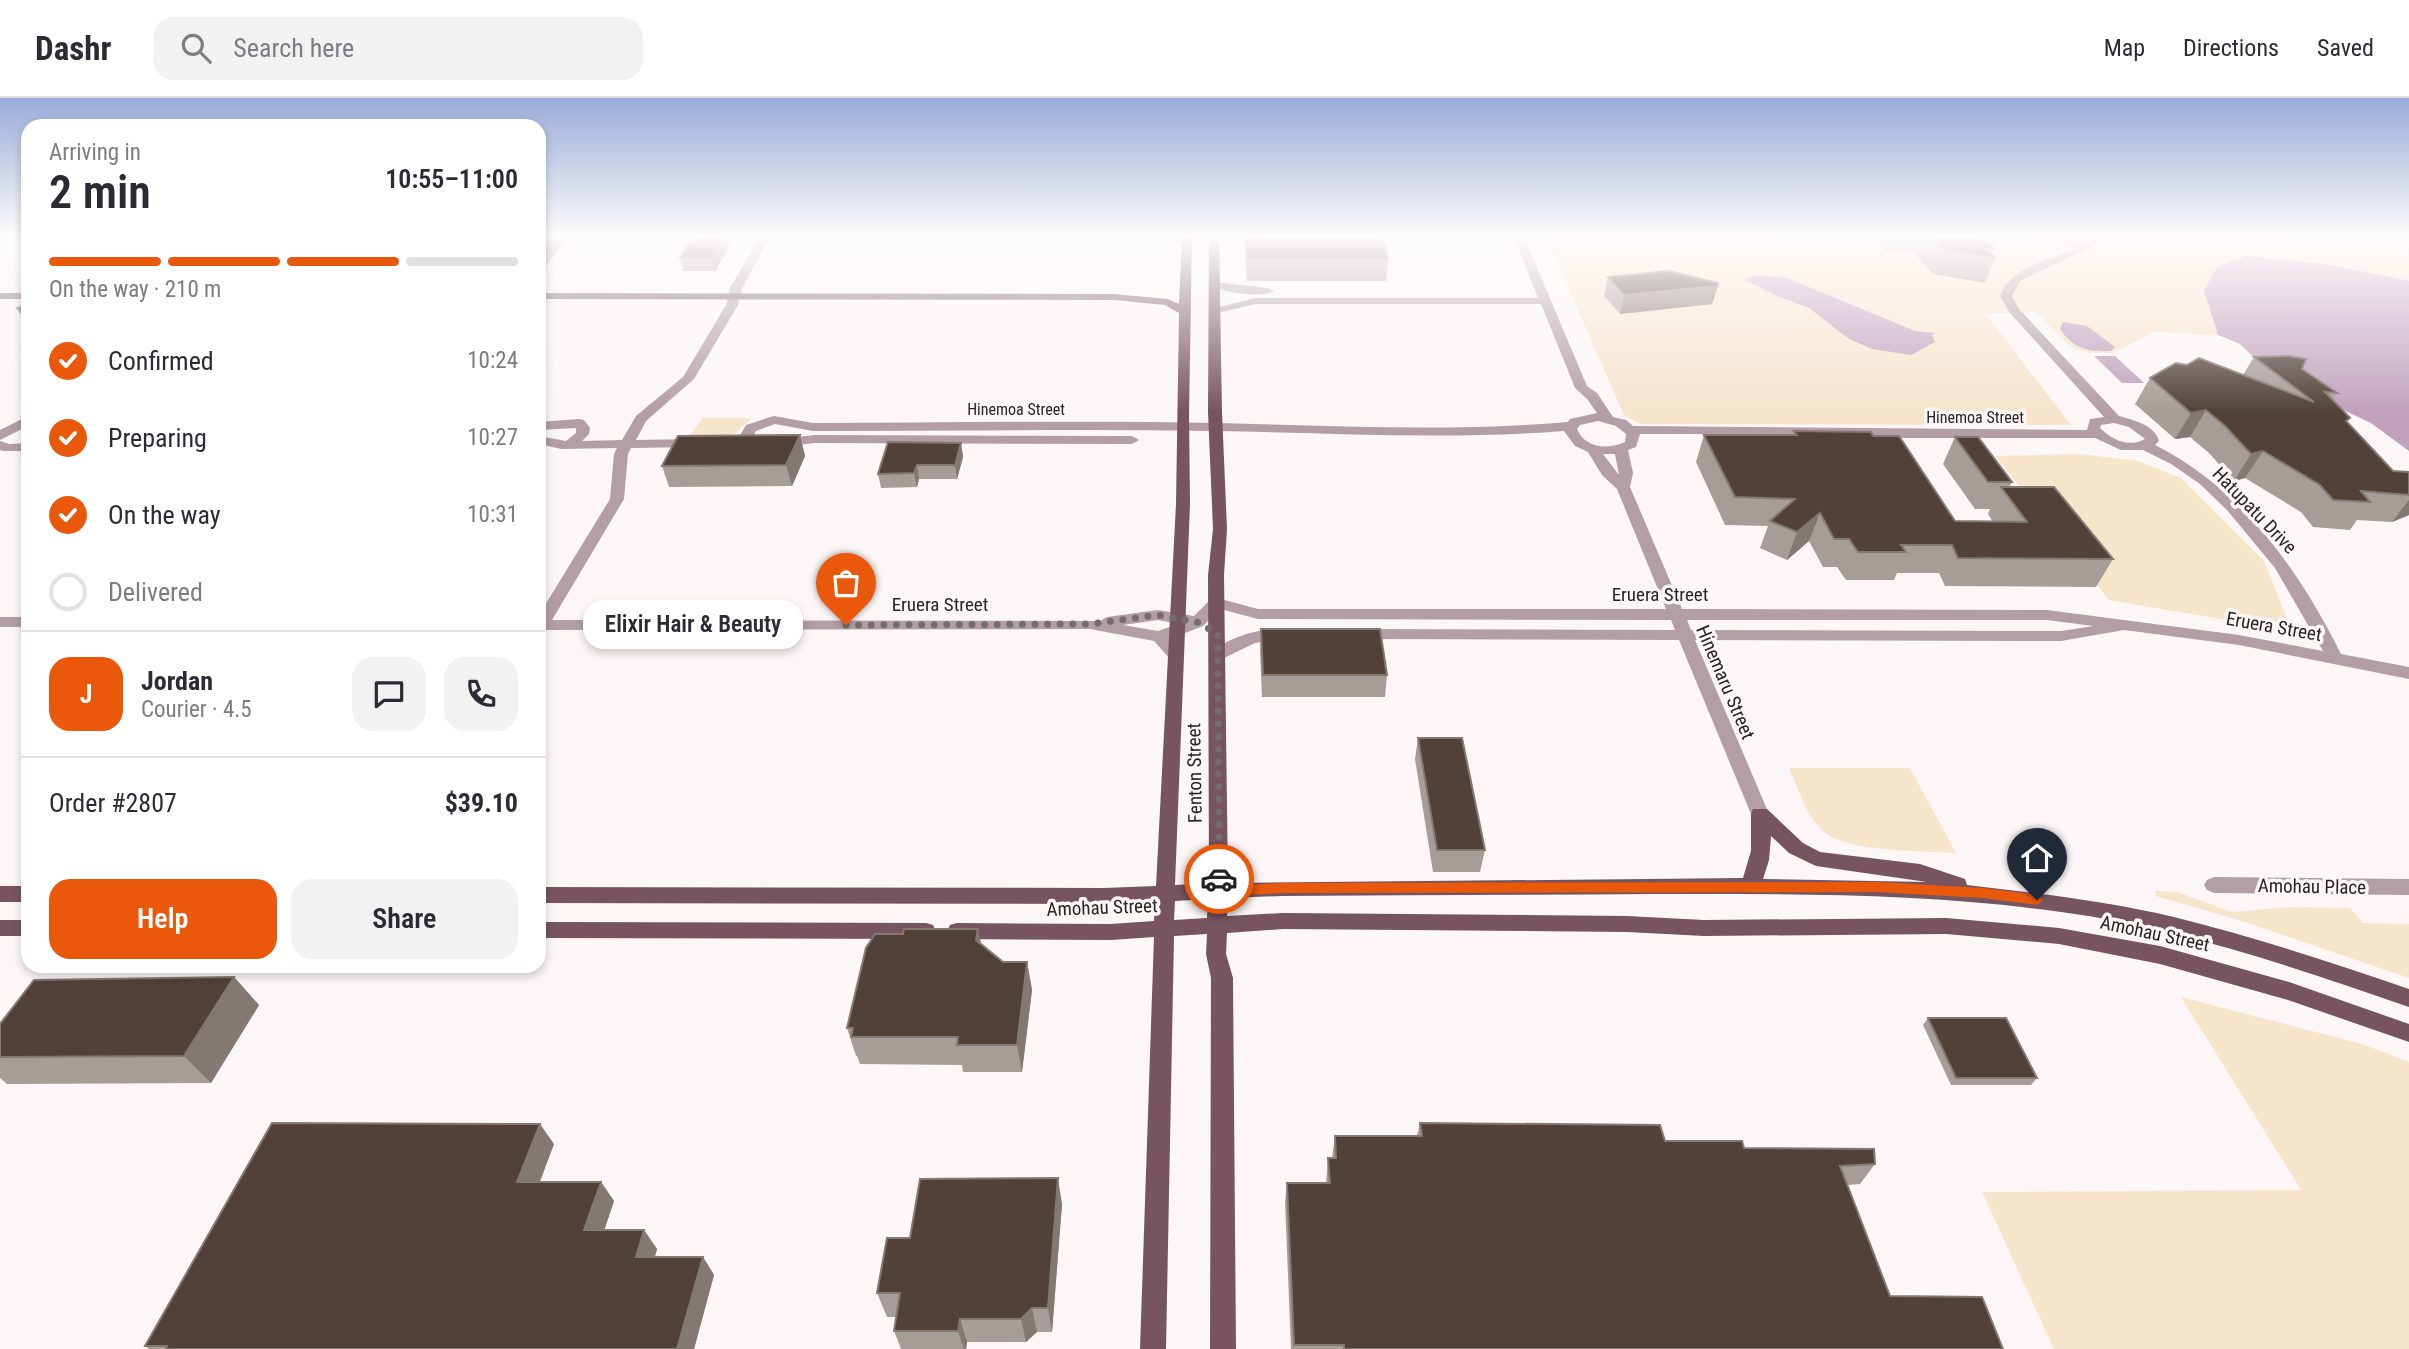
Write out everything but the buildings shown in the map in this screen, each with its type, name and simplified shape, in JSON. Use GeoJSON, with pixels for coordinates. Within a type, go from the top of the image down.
{"type":"FeatureCollection","features":[{"type":"Feature","properties":{"kind":"main road","name":"Fenton Street"},"geometry":{"type":"LineString","coordinates":[[1153,1349],[1165,893],[1183,504],[1185,295]]}},
{"type":"Feature","properties":{"kind":"main road"},"geometry":{"type":"LineString","coordinates":[[1114,297],[1168,302],[1185,300],[1195,295]]}},
{"type":"Feature","properties":{"kind":"main road"},"geometry":{"type":"LineString","coordinates":[[1203,295],[1213,305]]}},
{"type":"Feature","properties":{"kind":"main road","name":"Fenton Street"},"geometry":{"type":"LineString","coordinates":[[1213,295],[1220,529],[1216,575],[1219,891],[1216,954],[1222,978],[1223,1349]]}},
{"type":"Feature","properties":{"kind":"main road"},"geometry":{"type":"LineString","coordinates":[[0,296],[21,296]]}},
{"type":"Feature","properties":{"kind":"main road"},"geometry":{"type":"LineString","coordinates":[[546,296],[1114,297],[1185,300]]}},
{"type":"Feature","properties":{"kind":"main road"},"geometry":{"type":"LineString","coordinates":[[1749,886],[1756,874],[1764,844],[1760,814]]}},
{"type":"Feature","properties":{"kind":"main road"},"geometry":{"type":"LineString","coordinates":[[1760,814],[1796,848],[1816,859],[1920,872],[1983,893]]}},
{"type":"Feature","properties":{"kind":"main road","name":"Amohau Street"},"geometry":{"type":"LineString","coordinates":[[546,895],[1104,897],[1282,888],[1877,887],[1983,893],[2064,904],[2223,937],[2409,998]]}},
{"type":"Feature","properties":{"kind":"main road"},"geometry":{"type":"LineString","coordinates":[[0,894],[21,894]]}},
{"type":"Feature","properties":{"kind":"main road","name":"Amohau Street"},"geometry":{"type":"LineString","coordinates":[[546,930],[1111,932],[1283,920],[1704,928],[1932,925],[2059,936],[2179,960],[2289,991],[2409,1033]]}},
{"type":"Feature","properties":{"kind":"main road"},"geometry":{"type":"LineString","coordinates":[[0,928],[21,928]]}},
{"type":"Feature","properties":{"kind":"street"},"geometry":{"type":"LineString","coordinates":[[1513,295],[1543,296]]}},
{"type":"Feature","properties":{"kind":"street"},"geometry":{"type":"LineString","coordinates":[[2008,295],[2007,300],[2114,419]]}},
{"type":"Feature","properties":{"kind":"street"},"geometry":{"type":"LineString","coordinates":[[546,616],[617,499],[621,454],[641,419],[688,379],[732,305],[734,296]]}},
{"type":"Feature","properties":{"kind":"street"},"geometry":{"type":"LineString","coordinates":[[1213,305],[1255,301],[1543,296]]}},
{"type":"Feature","properties":{"kind":"street"},"geometry":{"type":"LineString","coordinates":[[1543,296],[1581,388],[1592,396],[1607,418],[1628,440]]}},
{"type":"Feature","properties":{"kind":"street"},"geometry":{"type":"LineString","coordinates":[[1576,441],[1570,433],[1577,422],[1575,396],[1581,388]]}},
{"type":"Feature","properties":{"kind":"street","name":"Hinemoa Street"},"geometry":{"type":"LineString","coordinates":[[1499,432],[1607,418]]}},
{"type":"Feature","properties":{"kind":"street"},"geometry":{"type":"LineString","coordinates":[[2096,434],[2093,429],[2095,422],[2114,419],[2134,424],[2148,432],[2152,441],[2146,446]]}},
{"type":"Feature","properties":{"kind":"street","name":"Hinemoa Street"},"geometry":{"type":"LineString","coordinates":[[1183,433],[816,439],[761,445],[744,443],[751,428],[774,421],[813,427],[1216,433],[1279,437],[1299,431],[1499,432],[1576,441],[1593,449],[1628,440],[1830,439],[1854,434],[2096,434],[2117,445],[2146,446]]}},
{"type":"Feature","properties":{"kind":"street"},"geometry":{"type":"LineString","coordinates":[[546,425],[579,423],[583,428],[582,434],[570,443]]}},
{"type":"Feature","properties":{"kind":"street"},"geometry":{"type":"LineString","coordinates":[[1,437],[21,424]]}},
{"type":"Feature","properties":{"kind":"street"},"geometry":{"type":"LineString","coordinates":[[1,437],[21,447]]}},
{"type":"Feature","properties":{"kind":"street","name":"Hinemaru Street"},"geometry":{"type":"LineString","coordinates":[[1623,487],[1628,440]]}},
{"type":"Feature","properties":{"kind":"street"},"geometry":{"type":"LineString","coordinates":[[546,442],[561,445],[712,443]]}},
{"type":"Feature","properties":{"kind":"street","name":"Hatupatu Drive"},"geometry":{"type":"LineString","coordinates":[[2146,446],[2162,452],[2206,484],[2273,553],[2297,588],[2335,658]]}},
{"type":"Feature","properties":{"kind":"street"},"geometry":{"type":"LineString","coordinates":[[3,461],[21,449]]}},
{"type":"Feature","properties":{"kind":"street","name":"Hinemaru Street"},"geometry":{"type":"LineString","coordinates":[[1593,449],[1607,472],[1623,487],[1760,814]]}},
{"type":"Feature","properties":{"kind":"street","name":"Eruera Street"},"geometry":{"type":"LineString","coordinates":[[1090,624],[1159,637],[1176,624],[1197,622],[1217,603],[1258,614],[2047,615],[2239,640],[2409,673]]}},
{"type":"Feature","properties":{"kind":"street","name":"Eruera Street"},"geometry":{"type":"LineString","coordinates":[[546,626],[1090,624],[1158,615],[1176,624]]}},
{"type":"Feature","properties":{"kind":"street"},"geometry":{"type":"LineString","coordinates":[[0,622],[21,622]]}},
{"type":"Feature","properties":{"kind":"street"},"geometry":{"type":"LineString","coordinates":[[1197,622],[1218,634]]}},
{"type":"Feature","properties":{"kind":"street","name":"Eruera Street"},"geometry":{"type":"LineString","coordinates":[[1342,634],[2061,636],[2131,625]]}},
{"type":"Feature","properties":{"kind":"street"},"geometry":{"type":"LineString","coordinates":[[1218,656],[1239,641],[1256,635],[1301,634]]}},
{"type":"Feature","properties":{"kind":"street"},"geometry":{"type":"LineString","coordinates":[[1159,637],[1176,655]]}},
{"type":"Feature","properties":{"kind":"street","name":"Amohau Place"},"geometry":{"type":"LineString","coordinates":[[2214,886],[2409,887]]}},
{"type":"Feature","properties":{"kind":"shaded area"},"geometry":{"type":"Polygon","coordinates":[[[1572,295],[2409,295],[2409,451],[2371,423],[2299,389],[2262,365],[2240,344],[2219,335],[2155,332],[2112,353],[2088,353],[2070,347],[2036,312],[1986,314],[2071,425],[1640,424],[1624,415],[1572,295]]]}},
{"type":"Feature","properties":{"kind":"shaded area"},"geometry":{"type":"Polygon","coordinates":[[[1776,295],[1829,295],[1915,331],[1935,333],[1932,335],[1935,342],[1911,355],[1872,349],[1849,339],[1809,308],[1776,295]]]}},
{"type":"Feature","properties":{"kind":"shaded area"},"geometry":{"type":"Polygon","coordinates":[[[2206,295],[2409,295],[2409,451],[2371,423],[2299,389],[2262,365],[2240,344],[2218,335],[2206,295]]]}},
{"type":"Feature","properties":{"kind":"shaded area"},"geometry":{"type":"Polygon","coordinates":[[[2063,322],[2087,326],[2115,347],[2111,351],[2082,348],[2065,336],[2060,329],[2063,322]]]}},
{"type":"Feature","properties":{"kind":"shaded area"},"geometry":{"type":"Polygon","coordinates":[[[2094,356],[2115,356],[2144,383],[2122,383],[2094,356]]]}},
{"type":"Feature","properties":{"kind":"shaded area"},"geometry":{"type":"Polygon","coordinates":[[[703,418],[752,418],[733,435],[690,435],[703,418]]]}},
{"type":"Feature","properties":{"kind":"shaded area"},"geometry":{"type":"Polygon","coordinates":[[[2080,454],[2138,461],[2181,478],[2264,561],[2292,631],[2109,600],[1995,456],[2080,454]]]}},
{"type":"Feature","properties":{"kind":"shaded area"},"geometry":{"type":"Polygon","coordinates":[[[1789,768],[1910,768],[1956,853],[1888,849],[1838,840],[1827,834],[1814,820],[1789,768]]]}},
{"type":"Feature","properties":{"kind":"shaded area"},"geometry":{"type":"Polygon","coordinates":[[[2155,891],[2177,892],[2232,912],[2291,907],[2350,908],[2363,923],[2409,924],[2409,978],[2242,921],[2156,896],[2155,891]]]}},
{"type":"Feature","properties":{"kind":"shaded area"},"geometry":{"type":"Polygon","coordinates":[[[2181,997],[2362,1044],[2409,1062],[2409,1349],[2054,1349],[1982,1192],[2301,1190],[2181,997]]]}},
{"type":"Feature","properties":{"kind":"way so far"},"geometry":{"type":"LineString","coordinates":[[846,625],[1090,624],[1158,615],[1176,616],[1197,622],[1218,634],[1219,879]]}},
{"type":"Feature","properties":{"kind":"place","name":"Elixir Hair & Beauty"},"geometry":{"type":"Point","coordinates":[846,625]}},
{"type":"Feature","properties":{"kind":"route"},"geometry":{"type":"LineString","coordinates":[[1219,879],[1219,891],[1282,888],[1877,887],[1983,893],[2037,900]]}}]}
